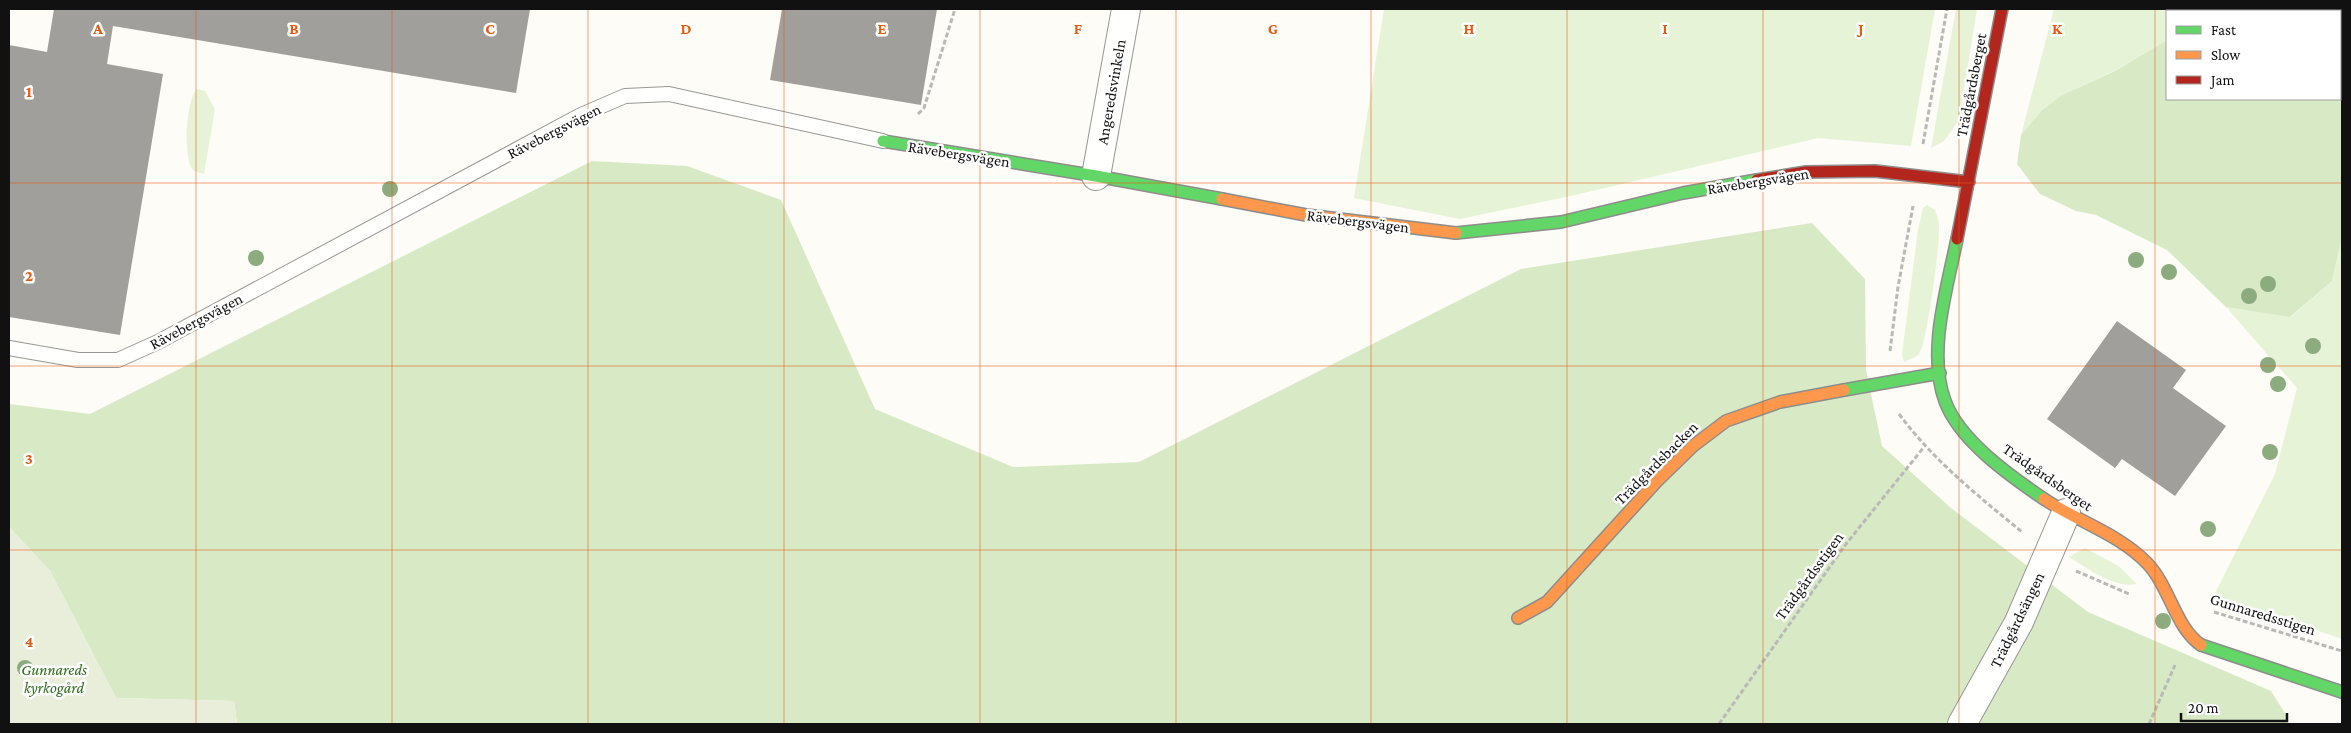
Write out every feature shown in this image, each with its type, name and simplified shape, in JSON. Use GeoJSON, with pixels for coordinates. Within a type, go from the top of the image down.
{"type":"FeatureCollection","features":[{"type":"Feature","properties":{"kind":"street","name":"Angeredsvinkeln"},"geometry":{"type":"LineString","coordinates":[[1096,176],[1126,9]]}},
{"type":"Feature","properties":{"kind":"street","name":"Trädgårdsberget"},"geometry":{"type":"LineString","coordinates":[[2002,9],[1939,331],[1940,373],[1946,405],[1962,430],[2005,470],[2066,513],[2137,554],[2156,572],[2175,603],[2188,635]]}},
{"type":"Feature","properties":{"kind":"street","name":"Rävebergsvägen"},"geometry":{"type":"LineString","coordinates":[[886,142],[1096,176],[1306,215],[1462,234],[1562,222],[1683,193],[1806,172],[1875,171],[1969,182]]}},
{"type":"Feature","properties":{"kind":"street","name":"Trädgårdsbacken"},"geometry":{"type":"LineString","coordinates":[[1518,618],[1547,602],[1657,481],[1694,446],[1726,421],[1780,402],[1940,373]]}},
{"type":"Feature","properties":{"kind":"street","name":"Trädgårdsängen"},"geometry":{"type":"LineString","coordinates":[[1962,724],[2020,622],[2066,513]]}},
{"type":"Feature","properties":{"kind":"street"},"geometry":{"type":"LineString","coordinates":[[2188,635],[2205,648],[2222,655],[2342,692]]}},
{"type":"Feature","properties":{"kind":"lane","name":"Rävebergsvägen"},"geometry":{"type":"LineString","coordinates":[[9,348],[78,360],[118,360],[158,342],[581,115],[625,96],[669,94],[886,142]]}},
{"type":"Feature","properties":{"kind":"path"},"geometry":{"type":"LineString","coordinates":[[886,142],[924,108],[955,9]]}},
{"type":"Feature","properties":{"kind":"path"},"geometry":{"type":"LineString","coordinates":[[1918,176],[1947,9]]}},
{"type":"Feature","properties":{"kind":"path","name":"Trädgårdsstigen"},"geometry":{"type":"LineString","coordinates":[[1719,724],[1846,544],[1924,447]]}},
{"type":"Feature","properties":{"kind":"path","name":"Gunnaredsstigen"},"geometry":{"type":"LineString","coordinates":[[2175,603],[2239,619],[2342,651]]}},
{"type":"Feature","properties":{"kind":"path"},"geometry":{"type":"LineString","coordinates":[[2149,724],[2188,635]]}},
{"type":"Feature","properties":{"kind":"green space"},"geometry":{"type":"Polygon","coordinates":[[[1384,9],[1935,9],[1911,146],[1818,138],[1575,195],[1460,219],[1354,198],[1384,9]]]}},
{"type":"Feature","properties":{"kind":"green space"},"geometry":{"type":"Polygon","coordinates":[[[1956,9],[1977,9],[1959,120],[1944,141],[1931,148],[1956,9]]]}},
{"type":"Feature","properties":{"kind":"green space"},"geometry":{"type":"Polygon","coordinates":[[[2054,9],[2257,9],[2166,10],[2166,41],[2112,72],[2062,95],[2042,110],[2021,135],[2054,9]]]}},
{"type":"Feature","properties":{"kind":"green space"},"geometry":{"type":"Polygon","coordinates":[[[2295,9],[2342,9],[2342,89],[2341,10],[2295,9]]]}},
{"type":"Feature","properties":{"kind":"green space"},"geometry":{"type":"Polygon","coordinates":[[[2295,9],[2299,10],[2252,10],[2295,9]]]}},
{"type":"Feature","properties":{"kind":"green space"},"geometry":{"type":"Polygon","coordinates":[[[2166,41],[2166,100],[2341,100],[2341,84],[2342,237],[2332,281],[2290,317],[2226,307],[2167,250],[2096,215],[2076,211],[2040,194],[2017,164],[2021,135],[2042,110],[2062,95],[2113,72],[2166,41]]]}},
{"type":"Feature","properties":{"kind":"green space"},"geometry":{"type":"Polygon","coordinates":[[[197,89],[205,91],[215,109],[204,174],[194,171],[190,165],[187,143],[190,105],[197,89]]]}},
{"type":"Feature","properties":{"kind":"green space"},"geometry":{"type":"Polygon","coordinates":[[[592,161],[687,166],[781,200],[875,409],[1013,467],[1139,462],[1521,269],[1812,223],[1865,279],[1866,370],[1882,446],[1951,508],[2088,612],[2271,691],[2288,718],[2287,724],[237,724],[234,701],[116,698],[50,571],[9,527],[9,404],[90,414],[592,161]]]}},
{"type":"Feature","properties":{"kind":"green space"},"geometry":{"type":"Polygon","coordinates":[[[1927,205],[1935,210],[1939,225],[1932,292],[1926,331],[1920,352],[1915,357],[1904,362],[1902,354],[1918,230],[1923,208],[1927,205]]]}},
{"type":"Feature","properties":{"kind":"green space"},"geometry":{"type":"Polygon","coordinates":[[[2342,237],[2342,639],[2214,595],[2275,474],[2297,388],[2226,307],[2291,317],[2332,281],[2342,237]]]}},
{"type":"Feature","properties":{"kind":"green space","name":"Gunnareds kyrkogård"},"geometry":{"type":"Polygon","coordinates":[[[9,527],[50,571],[116,698],[234,701],[237,724],[9,724],[9,527]]]}},
{"type":"Feature","properties":{"kind":"green space"},"geometry":{"type":"Polygon","coordinates":[[[2085,548],[2120,567],[2137,584],[2128,585],[2110,581],[2069,557],[2085,548]]]}},
{"type":"Feature","properties":{"kind":"building"},"geometry":{"type":"Polygon","coordinates":[[[54,9],[530,9],[516,93],[113,26],[107,64],[163,74],[120,335],[9,317],[9,45],[47,52],[54,9]]]}},
{"type":"Feature","properties":{"kind":"building"},"geometry":{"type":"Polygon","coordinates":[[[782,9],[937,9],[921,105],[770,80],[782,9]]]}},
{"type":"Feature","properties":{"kind":"building"},"geometry":{"type":"Polygon","coordinates":[[[2117,321],[2186,370],[2173,388],[2226,426],[2175,496],[2122,459],[2115,468],[2047,419],[2117,321]]]}},
{"type":"Feature","properties":{"kind":"traffic: fast"},"geometry":{"type":"LineString","coordinates":[[883,141],[1222,199]]}},
{"type":"Feature","properties":{"kind":"traffic: fast"},"geometry":{"type":"LineString","coordinates":[[1456,233],[1561,222],[1683,193],[1757,180]]}},
{"type":"Feature","properties":{"kind":"traffic: fast"},"geometry":{"type":"LineString","coordinates":[[1957,239],[1940,320],[1938,342],[1940,382],[1945,401],[1962,430],[1987,456],[2044,499]]}},
{"type":"Feature","properties":{"kind":"traffic: fast"},"geometry":{"type":"LineString","coordinates":[[1844,390],[1940,373]]}},
{"type":"Feature","properties":{"kind":"traffic: fast"},"geometry":{"type":"LineString","coordinates":[[2201,645],[2342,692]]}},
{"type":"Feature","properties":{"kind":"traffic: slow"},"geometry":{"type":"LineString","coordinates":[[1222,199],[1306,215],[1456,233]]}},
{"type":"Feature","properties":{"kind":"traffic: slow"},"geometry":{"type":"LineString","coordinates":[[1518,618],[1547,602],[1657,481],[1693,446],[1726,421],[1780,402],[1844,390]]}},
{"type":"Feature","properties":{"kind":"traffic: slow"},"geometry":{"type":"LineString","coordinates":[[2044,499],[2124,544],[2147,563],[2161,583],[2185,628],[2201,645]]}},
{"type":"Feature","properties":{"kind":"traffic: jam"},"geometry":{"type":"LineString","coordinates":[[1957,239],[2002,9]]}},
{"type":"Feature","properties":{"kind":"traffic: jam"},"geometry":{"type":"LineString","coordinates":[[1757,180],[1806,172],[1875,171],[1969,182]]}}]}
